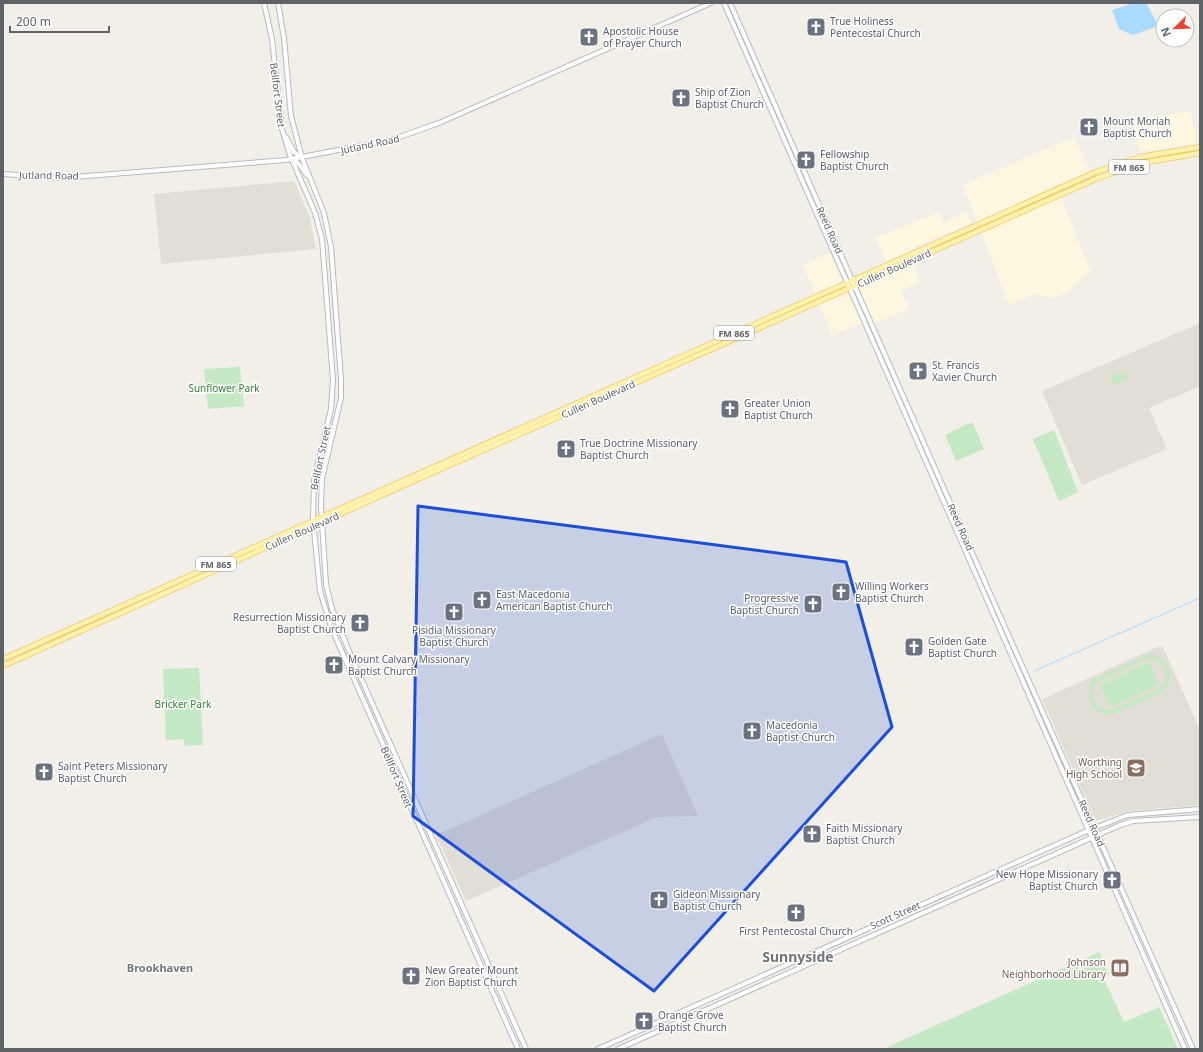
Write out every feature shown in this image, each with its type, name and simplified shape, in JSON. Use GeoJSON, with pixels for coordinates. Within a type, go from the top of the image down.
{"type":"FeatureCollection","features":[{"type":"Feature","properties":{"kind":"main road","name":"Bellfort Street"},"geometry":{"type":"LineString","coordinates":[[264,3],[272,39],[282,130],[292,160],[310,200],[322,239],[333,380],[331,409],[317,462],[312,495],[313,526],[320,592],[331,627],[518,1049]]}},
{"type":"Feature","properties":{"kind":"main road","name":"Bellfort Street"},"geometry":{"type":"LineString","coordinates":[[278,3],[284,38],[290,116],[302,158],[317,197],[330,238],[338,332],[341,379],[339,412],[325,464],[321,491],[326,584],[332,609],[349,651],[526,1049]]}},
{"type":"Feature","properties":{"kind":"main road","name":"Jutland Road"},"geometry":{"type":"LineString","coordinates":[[3,174],[62,178],[292,160],[391,140],[419,132],[711,3]]}},
{"type":"Feature","properties":{"kind":"main road","name":"Reed Road"},"geometry":{"type":"LineString","coordinates":[[724,3],[988,602],[1009,642],[1193,1049]]}},
{"type":"Feature","properties":{"kind":"main road","name":"Reed Road"},"geometry":{"type":"LineString","coordinates":[[730,3],[993,600],[1069,786],[1185,1049]]}},
{"type":"Feature","properties":{"kind":"main road"},"geometry":{"type":"LineString","coordinates":[[743,47],[749,44]]}},
{"type":"Feature","properties":{"kind":"main road"},"geometry":{"type":"LineString","coordinates":[[767,100],[772,98]]}},
{"type":"Feature","properties":{"kind":"main road"},"geometry":{"type":"LineString","coordinates":[[282,130],[294,152],[302,158]]}},
{"type":"Feature","properties":{"kind":"main road","name":"Cullen Boulevard"},"geometry":{"type":"LineString","coordinates":[[3,659],[46,644],[322,523],[1057,190],[1121,163],[1140,157],[1200,147]]}},
{"type":"Feature","properties":{"kind":"main road"},"geometry":{"type":"LineString","coordinates":[[1172,158],[1176,154],[1188,152],[1190,149]]}},
{"type":"Feature","properties":{"kind":"main road","name":"Cullen Boulevard"},"geometry":{"type":"LineString","coordinates":[[854,283],[1118,170],[1142,163],[1200,153]]}},
{"type":"Feature","properties":{"kind":"main road"},"geometry":{"type":"LineString","coordinates":[[292,160],[298,162],[310,180]]}},
{"type":"Feature","properties":{"kind":"main road"},"geometry":{"type":"LineString","coordinates":[[1057,190],[1062,193]]}},
{"type":"Feature","properties":{"kind":"main road"},"geometry":{"type":"LineString","coordinates":[[310,200],[317,197]]}},
{"type":"Feature","properties":{"kind":"main road"},"geometry":{"type":"LineString","coordinates":[[1021,206],[1023,211]]}},
{"type":"Feature","properties":{"kind":"main road"},"geometry":{"type":"LineString","coordinates":[[826,234],[831,232]]}},
{"type":"Feature","properties":{"kind":"main road"},"geometry":{"type":"LineString","coordinates":[[322,239],[330,238]]}},
{"type":"Feature","properties":{"kind":"main road"},"geometry":{"type":"LineString","coordinates":[[326,286],[334,286]]}},
{"type":"Feature","properties":{"kind":"main road","name":"Cullen Boulevard"},"geometry":{"type":"LineString","coordinates":[[3,666],[46,644],[313,520],[848,286]]}},
{"type":"Feature","properties":{"kind":"main road"},"geometry":{"type":"LineString","coordinates":[[330,333],[338,332]]}},
{"type":"Feature","properties":{"kind":"main road"},"geometry":{"type":"LineString","coordinates":[[871,336],[876,334]]}},
{"type":"Feature","properties":{"kind":"main road"},"geometry":{"type":"LineString","coordinates":[[890,380],[895,377]]}},
{"type":"Feature","properties":{"kind":"main road"},"geometry":{"type":"LineString","coordinates":[[333,380],[341,379]]}},
{"type":"Feature","properties":{"kind":"main road"},"geometry":{"type":"LineString","coordinates":[[926,462],[931,460]]}},
{"type":"Feature","properties":{"kind":"main road"},"geometry":{"type":"LineString","coordinates":[[317,462],[325,464]]}},
{"type":"Feature","properties":{"kind":"main road"},"geometry":{"type":"LineString","coordinates":[[941,495],[946,493]]}},
{"type":"Feature","properties":{"kind":"main road"},"geometry":{"type":"LineString","coordinates":[[956,529],[961,527]]}},
{"type":"Feature","properties":{"kind":"main road"},"geometry":{"type":"LineString","coordinates":[[988,602],[993,600]]}},
{"type":"Feature","properties":{"kind":"main road"},"geometry":{"type":"LineString","coordinates":[[343,654],[349,651]]}},
{"type":"Feature","properties":{"kind":"main road"},"geometry":{"type":"LineString","coordinates":[[1069,786],[1074,784]]}},
{"type":"Feature","properties":{"kind":"main road","name":"Scott Street"},"geometry":{"type":"LineString","coordinates":[[598,1049],[1089,830],[1128,815],[1200,808]]}},
{"type":"Feature","properties":{"kind":"main road","name":"Scott Street"},"geometry":{"type":"LineString","coordinates":[[618,1049],[1097,834],[1133,821],[1200,817]]}},
{"type":"Feature","properties":{"kind":"main road"},"geometry":{"type":"LineString","coordinates":[[430,850],[437,847]]}},
{"type":"Feature","properties":{"kind":"main road"},"geometry":{"type":"LineString","coordinates":[[473,948],[480,945]]}},
{"type":"Feature","properties":{"kind":"main road"},"geometry":{"type":"LineString","coordinates":[[506,1022],[513,1018]]}},
{"type":"Feature","properties":{"kind":"main road"},"geometry":{"type":"LineString","coordinates":[[1182,1043],[1189,1040]]}},
{"type":"Feature","properties":{"kind":"highlighted area"},"geometry":{"type":"Polygon","coordinates":[[[418,506],[846,562],[892,727],[654,991],[413,816],[418,506]]]}},
{"type":"Feature","properties":{"kind":"shaded area"},"geometry":{"type":"Polygon","coordinates":[[[1191,111],[1196,143],[1140,152],[1135,138],[1133,120],[1191,111]]]}},
{"type":"Feature","properties":{"kind":"shaded area"},"geometry":{"type":"Polygon","coordinates":[[[1074,137],[1090,171],[1058,186],[1061,198],[1090,270],[1069,291],[1051,298],[1036,294],[1009,305],[963,185],[1074,137]]]}},
{"type":"Feature","properties":{"kind":"shaded area"},"geometry":{"type":"Polygon","coordinates":[[[294,181],[309,215],[316,249],[161,264],[154,194],[294,181]]]}},
{"type":"Feature","properties":{"kind":"shaded area"},"geometry":{"type":"Polygon","coordinates":[[[966,211],[971,223],[909,250],[920,283],[901,291],[909,309],[876,323],[862,323],[832,335],[803,265],[830,253],[847,293],[891,273],[876,237],[939,212],[944,224],[966,211]]]}},
{"type":"Feature","properties":{"kind":"shaded area"},"geometry":{"type":"Polygon","coordinates":[[[1200,323],[1200,386],[1149,408],[1167,449],[1082,485],[1042,391],[1200,323]]]}},
{"type":"Feature","properties":{"kind":"shaded area","name":"Worthing High School"},"geometry":{"type":"Polygon","coordinates":[[[1162,645],[1200,730],[1200,805],[1129,811],[1096,821],[1042,699],[1162,645]]]}},
{"type":"Feature","properties":{"kind":"shaded area"},"geometry":{"type":"Polygon","coordinates":[[[662,734],[698,816],[657,817],[466,901],[436,835],[662,734]]]}},
{"type":"Feature","properties":{"kind":"green space","name":"Sunflower Park"},"geometry":{"type":"Polygon","coordinates":[[[240,367],[244,406],[208,409],[204,369],[240,367]]]}},
{"type":"Feature","properties":{"kind":"green space"},"geometry":{"type":"Polygon","coordinates":[[[1126,372],[1128,380],[1113,384],[1111,375],[1126,372]]]}},
{"type":"Feature","properties":{"kind":"green space"},"geometry":{"type":"Polygon","coordinates":[[[972,422],[984,449],[956,461],[945,435],[972,422]]]}},
{"type":"Feature","properties":{"kind":"green space"},"geometry":{"type":"Polygon","coordinates":[[[1054,430],[1078,492],[1059,501],[1033,439],[1054,430]]]}},
{"type":"Feature","properties":{"kind":"green space"},"geometry":{"type":"Polygon","coordinates":[[[1152,653],[1154,656],[1162,659],[1169,667],[1170,680],[1166,688],[1159,694],[1112,714],[1103,713],[1092,706],[1089,698],[1090,681],[1152,653]],[[1146,659],[1097,682],[1094,687],[1093,697],[1097,706],[1101,709],[1112,710],[1162,687],[1165,682],[1166,672],[1161,664],[1146,659]]]}},
{"type":"Feature","properties":{"kind":"green space"},"geometry":{"type":"Polygon","coordinates":[[[1149,662],[1159,685],[1110,707],[1100,684],[1149,662]]]}},
{"type":"Feature","properties":{"kind":"green space","name":"Bricker Park"},"geometry":{"type":"Polygon","coordinates":[[[199,668],[203,745],[185,746],[184,739],[166,740],[163,669],[199,668]]]}},
{"type":"Feature","properties":{"kind":"green space"},"geometry":{"type":"Polygon","coordinates":[[[1099,952],[1109,974],[1103,977],[1124,1022],[1159,1007],[1178,1049],[883,1049],[1099,952]]]}},
{"type":"Feature","properties":{"kind":"water"},"geometry":{"type":"Polygon","coordinates":[[[1134,3],[1146,3],[1155,19],[1155,27],[1133,35],[1119,29],[1112,10],[1134,3]]]}},
{"type":"Feature","properties":{"kind":"waterway"},"geometry":{"type":"LineString","coordinates":[[1034,671],[1200,598]]}},
{"type":"Feature","properties":{"kind":"place","name":"True Holiness Pentecostal Church"},"geometry":{"type":"Point","coordinates":[816,27]}},
{"type":"Feature","properties":{"kind":"place","name":"Apostolic House of Prayer Church"},"geometry":{"type":"Point","coordinates":[589,37]}},
{"type":"Feature","properties":{"kind":"place","name":"Ship of Zion Baptist Church"},"geometry":{"type":"Point","coordinates":[681,98]}},
{"type":"Feature","properties":{"kind":"place","name":"Mount Moriah Baptist Church"},"geometry":{"type":"Point","coordinates":[1089,127]}},
{"type":"Feature","properties":{"kind":"place","name":"Fellowship Baptist Church"},"geometry":{"type":"Point","coordinates":[806,160]}},
{"type":"Feature","properties":{"kind":"place","name":"St. Francis Xavier Church"},"geometry":{"type":"Point","coordinates":[918,371]}},
{"type":"Feature","properties":{"kind":"place","name":"Greater Union Baptist Church"},"geometry":{"type":"Point","coordinates":[730,409]}},
{"type":"Feature","properties":{"kind":"place","name":"True Doctrine Missionary Baptist Church"},"geometry":{"type":"Point","coordinates":[566,449]}},
{"type":"Feature","properties":{"kind":"place","name":"Willing Workers Baptist Church"},"geometry":{"type":"Point","coordinates":[841,592]}},
{"type":"Feature","properties":{"kind":"place","name":"East Macedonia American Baptist Church"},"geometry":{"type":"Point","coordinates":[482,600]}},
{"type":"Feature","properties":{"kind":"place","name":"Progressive Baptist Church"},"geometry":{"type":"Point","coordinates":[813,604]}},
{"type":"Feature","properties":{"kind":"place","name":"Pisidia Missionary Baptist Church"},"geometry":{"type":"Point","coordinates":[454,612]}},
{"type":"Feature","properties":{"kind":"place","name":"Resurrection Missionary Baptist Church"},"geometry":{"type":"Point","coordinates":[360,623]}},
{"type":"Feature","properties":{"kind":"place","name":"Golden Gate Baptist Church"},"geometry":{"type":"Point","coordinates":[914,647]}},
{"type":"Feature","properties":{"kind":"place","name":"Mount Calvary Missionary Baptist Church"},"geometry":{"type":"Point","coordinates":[334,665]}},
{"type":"Feature","properties":{"kind":"place","name":"Macedonia Baptist Church"},"geometry":{"type":"Point","coordinates":[752,731]}},
{"type":"Feature","properties":{"kind":"place","name":"Worthing High School"},"geometry":{"type":"Point","coordinates":[1136,768]}},
{"type":"Feature","properties":{"kind":"place","name":"Saint Peters Missionary Baptist Church"},"geometry":{"type":"Point","coordinates":[44,772]}},
{"type":"Feature","properties":{"kind":"place","name":"Faith Missionary Baptist Church"},"geometry":{"type":"Point","coordinates":[812,834]}},
{"type":"Feature","properties":{"kind":"place","name":"New Hope Missionary Baptist Church"},"geometry":{"type":"Point","coordinates":[1112,880]}},
{"type":"Feature","properties":{"kind":"place","name":"Gideon Missionary Baptist Church"},"geometry":{"type":"Point","coordinates":[659,900]}},
{"type":"Feature","properties":{"kind":"place","name":"First Pentecostal Church"},"geometry":{"type":"Point","coordinates":[796,913]}},
{"type":"Feature","properties":{"kind":"place","name":"Johnson Neighborhood Library"},"geometry":{"type":"Point","coordinates":[1120,968]}},
{"type":"Feature","properties":{"kind":"place","name":"New Greater Mount Zion Baptist Church"},"geometry":{"type":"Point","coordinates":[411,976]}},
{"type":"Feature","properties":{"kind":"place","name":"Orange Grove Baptist Church"},"geometry":{"type":"Point","coordinates":[644,1021]}},
{"type":"Feature","properties":{"kind":"district","name":"Sunnyside"},"geometry":{"type":"Point","coordinates":[798,956]}},
{"type":"Feature","properties":{"kind":"district","name":"Brookhaven"},"geometry":{"type":"Point","coordinates":[160,967]}}]}
